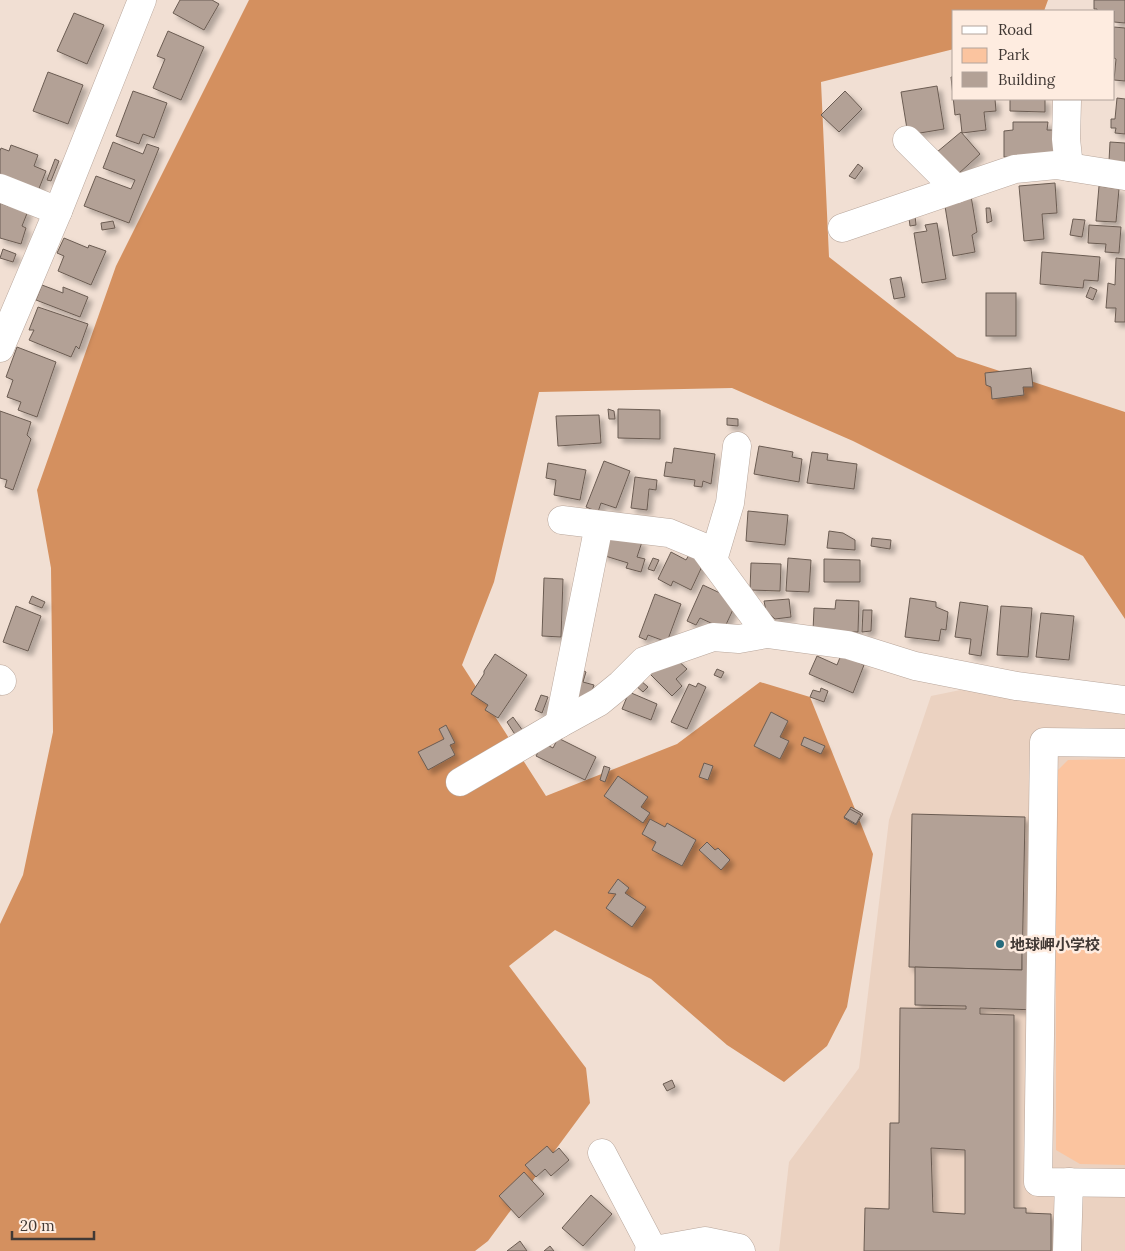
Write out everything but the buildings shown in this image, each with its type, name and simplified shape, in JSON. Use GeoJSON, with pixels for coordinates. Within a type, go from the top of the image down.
{"type":"FeatureCollection","features":[{"type":"Feature","properties":{"kind":"street"},"geometry":{"type":"LineString","coordinates":[[0,348],[58,211],[142,0]]}},
{"type":"Feature","properties":{"kind":"street"},"geometry":{"type":"LineString","coordinates":[[1067,101],[1066,139],[1069,168]]}},
{"type":"Feature","properties":{"kind":"street"},"geometry":{"type":"LineString","coordinates":[[907,140],[956,189]]}},
{"type":"Feature","properties":{"kind":"street"},"geometry":{"type":"LineString","coordinates":[[842,228],[1015,169],[1056,165],[1125,176]]}},
{"type":"Feature","properties":{"kind":"street"},"geometry":{"type":"LineString","coordinates":[[0,188],[58,211]]}},
{"type":"Feature","properties":{"kind":"street"},"geometry":{"type":"LineString","coordinates":[[713,560],[730,503],[737,446]]}},
{"type":"Feature","properties":{"kind":"street"},"geometry":{"type":"LineString","coordinates":[[562,520],[669,533],[703,547],[767,634]]}},
{"type":"Feature","properties":{"kind":"street"},"geometry":{"type":"LineString","coordinates":[[559,724],[599,524]]}},
{"type":"Feature","properties":{"kind":"street"},"geometry":{"type":"LineString","coordinates":[[460,782],[599,702],[621,684],[644,661],[713,637],[739,640],[767,634],[848,645],[915,666],[1016,686],[1125,700]]}},
{"type":"Feature","properties":{"kind":"street"},"geometry":{"type":"LineString","coordinates":[[1125,743],[1044,742],[1038,1182],[1125,1183]]}},
{"type":"Feature","properties":{"kind":"street"},"geometry":{"type":"LineString","coordinates":[[602,1153],[651,1251],[706,1241],[739,1248],[741,1251]]}},
{"type":"Feature","properties":{"kind":"street"},"geometry":{"type":"LineString","coordinates":[[1067,1251],[1068,1182]]}},
{"type":"Feature","properties":{"kind":"shaded area"},"geometry":{"type":"Polygon","coordinates":[[[249,0],[1048,0],[1044,10],[952,10],[952,49],[821,82],[829,257],[957,357],[1125,412],[1125,619],[1083,556],[853,441],[732,388],[539,392],[494,582],[462,665],[546,796],[677,744],[760,682],[810,697],[873,854],[847,1007],[827,1046],[784,1082],[727,1045],[651,979],[555,930],[509,966],[586,1068],[590,1103],[488,1241],[475,1251],[0,1251],[0,924],[23,875],[53,732],[51,568],[37,490],[116,266],[249,0]]]}},
{"type":"Feature","properties":{"kind":"shaded area","name":"地球岬小学校"},"geometry":{"type":"Polygon","coordinates":[[[980,686],[1125,706],[1125,1251],[779,1251],[789,1162],[859,1068],[889,820],[931,696],[980,686]]]}},
{"type":"Feature","properties":{"kind":"green space"},"geometry":{"type":"Polygon","coordinates":[[[1125,759],[1125,1165],[1080,1164],[1056,1150],[1056,772],[1068,760],[1125,759]]]}},
{"type":"Feature","properties":{"kind":"place","name":"地球岬小学校"},"geometry":{"type":"Point","coordinates":[1000,944]}}]}
